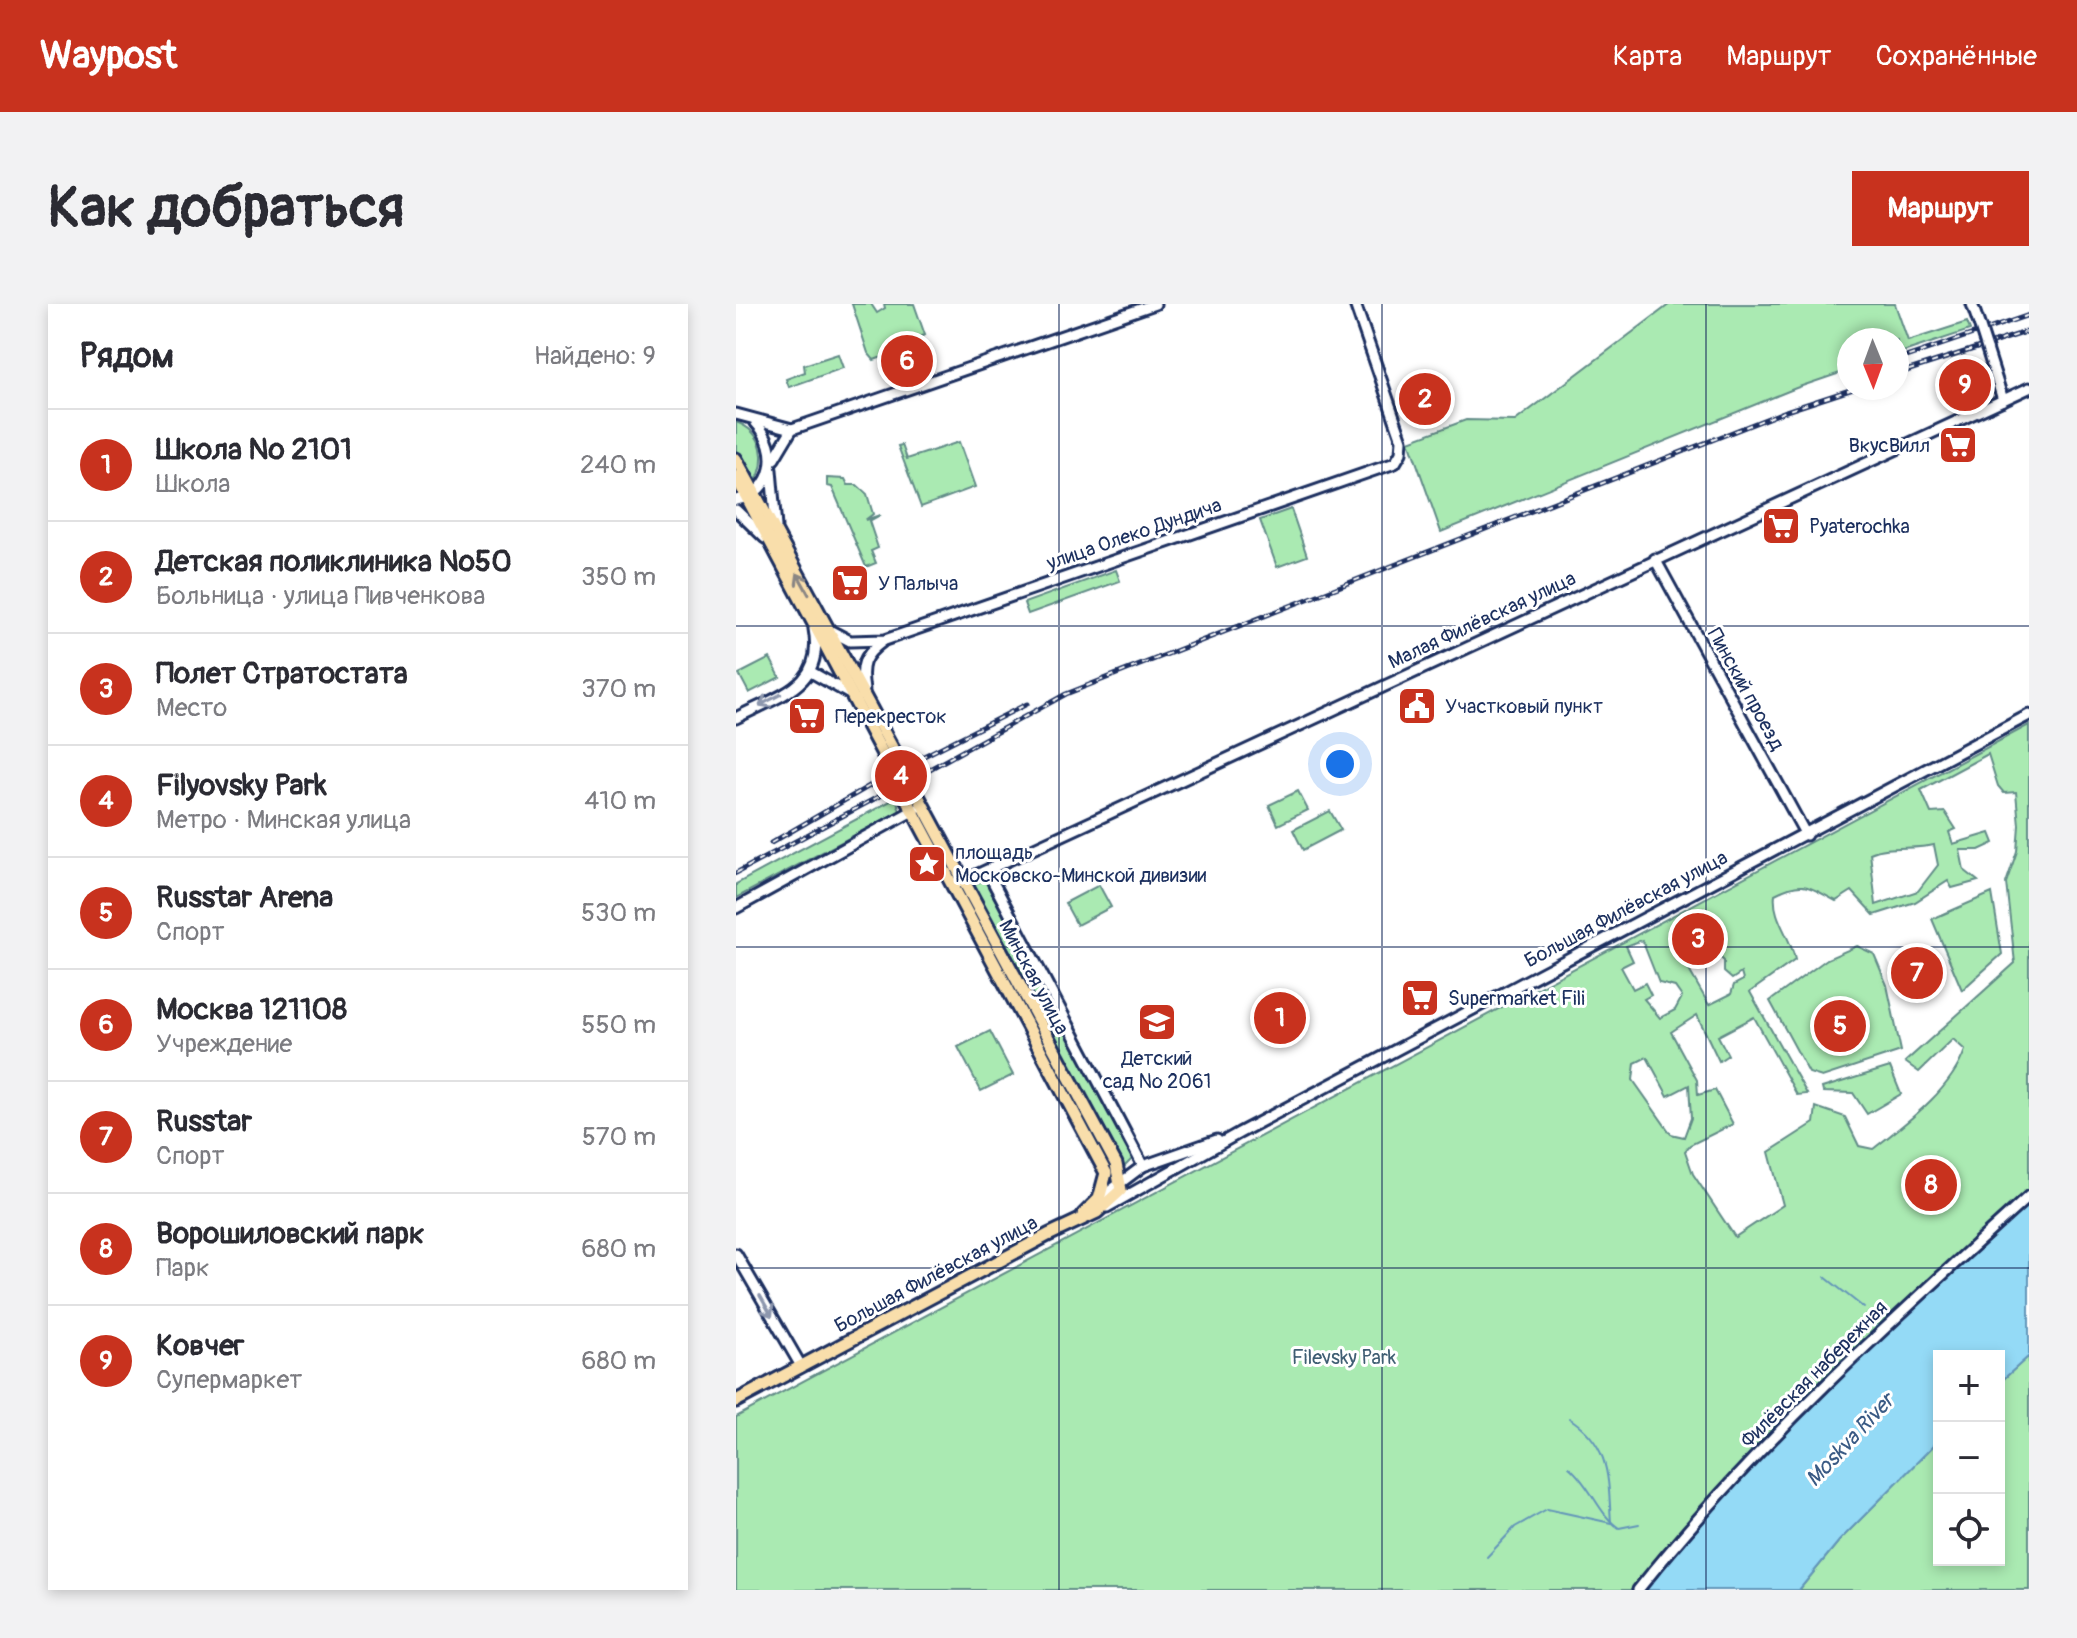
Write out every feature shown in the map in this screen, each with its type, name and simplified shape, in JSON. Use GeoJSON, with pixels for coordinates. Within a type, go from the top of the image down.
{"type":"FeatureCollection","features":[{"type":"Feature","properties":{"kind":"main road","name":"Минская улица"},"geometry":{"type":"LineString","coordinates":[[736,459],[746,497]]}},
{"type":"Feature","properties":{"kind":"main road","name":"Минская улица"},"geometry":{"type":"LineString","coordinates":[[736,477],[829,630],[957,885],[1121,1184]]}},
{"type":"Feature","properties":{"kind":"main road","name":"Минская улица"},"geometry":{"type":"LineString","coordinates":[[774,541],[814,629],[848,693],[896,766]]}},
{"type":"Feature","properties":{"kind":"main road"},"geometry":{"type":"LineString","coordinates":[[1076,1220],[1099,1199],[1111,1168]]}},
{"type":"Feature","properties":{"kind":"main road"},"geometry":{"type":"LineString","coordinates":[[1097,1212],[1117,1194],[1121,1184]]}},
{"type":"Feature","properties":{"kind":"main road","name":"Большая Филёвская улица"},"geometry":{"type":"LineString","coordinates":[[736,1401],[1076,1220],[1097,1212]]}},
{"type":"Feature","properties":{"kind":"street"},"geometry":{"type":"LineString","coordinates":[[742,415],[792,429],[1155,304]]}},
{"type":"Feature","properties":{"kind":"street","name":"улица Олеко Дундича"},"geometry":{"type":"LineString","coordinates":[[829,630],[850,641],[885,640],[1395,463],[1401,453],[1402,440],[1355,304]]}},
{"type":"Feature","properties":{"kind":"street"},"geometry":{"type":"LineString","coordinates":[[1972,304],[2003,400]]}},
{"type":"Feature","properties":{"kind":"street","name":"Малая Филёвская улица"},"geometry":{"type":"LineString","coordinates":[[957,885],[996,864],[2029,388]]}},
{"type":"Feature","properties":{"kind":"street"},"geometry":{"type":"LineString","coordinates":[[742,415],[767,436],[772,464],[774,541]]}},
{"type":"Feature","properties":{"kind":"street"},"geometry":{"type":"LineString","coordinates":[[746,497],[772,464],[792,429]]}},
{"type":"Feature","properties":{"kind":"street"},"geometry":{"type":"LineString","coordinates":[[736,510],[774,541]]}},
{"type":"Feature","properties":{"kind":"street","name":"Пинский проезд"},"geometry":{"type":"LineString","coordinates":[[1655,559],[1806,835]]}},
{"type":"Feature","properties":{"kind":"street"},"geometry":{"type":"LineString","coordinates":[[736,718],[804,682],[817,655],[814,629]]}},
{"type":"Feature","properties":{"kind":"street"},"geometry":{"type":"LineString","coordinates":[[865,698],[862,663],[866,654],[885,640]]}},
{"type":"Feature","properties":{"kind":"street"},"geometry":{"type":"LineString","coordinates":[[811,672],[848,693]]}},
{"type":"Feature","properties":{"kind":"street","name":"Большая Филёвская улица"},"geometry":{"type":"LineString","coordinates":[[1097,1212],[1239,1133],[2029,715]]}},
{"type":"Feature","properties":{"kind":"street"},"geometry":{"type":"LineString","coordinates":[[736,908],[918,808]]}},
{"type":"Feature","properties":{"kind":"street","name":"Минская улица"},"geometry":{"type":"LineString","coordinates":[[996,864],[991,872],[993,882],[1139,1169]]}},
{"type":"Feature","properties":{"kind":"street","name":"Большая Филёвская улица"},"geometry":{"type":"LineString","coordinates":[[1099,1199],[1139,1169],[1239,1133]]}},
{"type":"Feature","properties":{"kind":"street"},"geometry":{"type":"LineString","coordinates":[[1111,1168],[1139,1169]]}},
{"type":"Feature","properties":{"kind":"street","name":"Большая Филёвская улица"},"geometry":{"type":"LineString","coordinates":[[1121,1184],[1155,1181]]}},
{"type":"Feature","properties":{"kind":"street","name":"Филёвская набережная"},"geometry":{"type":"LineString","coordinates":[[1638,1590],[1689,1526],[1813,1399],[2029,1196]]}},
{"type":"Feature","properties":{"kind":"street"},"geometry":{"type":"LineString","coordinates":[[736,1254],[801,1366]]}},
{"type":"Feature","properties":{"kind":"green space"},"geometry":{"type":"Polygon","coordinates":[[[852,304],[871,304],[877,313],[885,308],[884,304],[914,304],[925,335],[888,347],[888,355],[874,360],[868,353],[852,304]]]}},
{"type":"Feature","properties":{"kind":"green space"},"geometry":{"type":"Polygon","coordinates":[[[1670,304],[1895,304],[1903,328],[1837,328],[1837,374],[1441,532],[1409,441],[1466,420],[1515,421],[1670,304]]]}},
{"type":"Feature","properties":{"kind":"green space"},"geometry":{"type":"Polygon","coordinates":[[[1967,322],[1970,330],[1909,350],[1909,341],[1967,322]]]}},
{"type":"Feature","properties":{"kind":"green space"},"geometry":{"type":"Polygon","coordinates":[[[838,354],[843,368],[789,387],[786,379],[805,372],[804,365],[838,354]]]}},
{"type":"Feature","properties":{"kind":"green space"},"geometry":{"type":"Polygon","coordinates":[[[736,422],[753,433],[761,448],[761,465],[755,483],[736,451],[736,422]]]}},
{"type":"Feature","properties":{"kind":"green space"},"geometry":{"type":"Polygon","coordinates":[[[959,442],[975,487],[921,507],[898,446],[902,445],[907,459],[959,442]]]}},
{"type":"Feature","properties":{"kind":"green space"},"geometry":{"type":"Polygon","coordinates":[[[827,478],[845,479],[848,485],[857,485],[867,494],[873,514],[865,520],[880,515],[869,521],[878,548],[871,551],[876,563],[866,567],[832,487],[827,486],[827,478]]]}},
{"type":"Feature","properties":{"kind":"green space"},"geometry":{"type":"Polygon","coordinates":[[[1291,509],[1307,556],[1277,567],[1260,520],[1291,509]]]}},
{"type":"Feature","properties":{"kind":"green space"},"geometry":{"type":"Polygon","coordinates":[[[1116,570],[1120,581],[1028,614],[1024,603],[1116,570]]]}},
{"type":"Feature","properties":{"kind":"green space"},"geometry":{"type":"Polygon","coordinates":[[[770,658],[780,677],[749,693],[739,674],[770,658]]]}},
{"type":"Feature","properties":{"kind":"green space","name":"Filevsky Park"},"geometry":{"type":"Polygon","coordinates":[[[2029,725],[2029,1200],[1642,1590],[736,1590],[736,1417],[2029,725]],[[1988,754],[1921,790],[1931,813],[1945,812],[1956,829],[1949,832],[1953,844],[1990,833],[1994,843],[1979,850],[1960,850],[1964,870],[1978,881],[1952,888],[1948,881],[1915,902],[1874,915],[1852,891],[1836,901],[1800,886],[1775,894],[1776,911],[1795,960],[1750,992],[1807,1094],[1797,1095],[1754,1017],[1718,1036],[1728,1055],[1719,1061],[1697,1015],[1671,1032],[1697,1080],[1698,1095],[1715,1090],[1733,1124],[1690,1145],[1685,1151],[1693,1174],[1735,1237],[1783,1205],[1769,1152],[1814,1123],[1816,1107],[1845,1117],[1859,1146],[1873,1149],[1926,1105],[1949,1079],[1965,1050],[1953,1039],[1919,1072],[1905,1062],[2015,963],[2006,883],[2017,851],[2019,825],[2016,792],[2004,793],[1998,786],[1988,754]],[[1934,845],[1870,853],[1876,905],[1918,891],[1938,865],[1934,845]],[[1703,908],[1686,917],[1690,930],[1674,944],[1709,1005],[1731,994],[1734,985],[1743,980],[1741,973],[1732,979],[1724,972],[1724,961],[1712,950],[1712,940],[1702,923],[1709,916],[1703,908]],[[1642,940],[1626,946],[1633,961],[1621,967],[1633,989],[1645,983],[1651,995],[1644,999],[1660,1018],[1675,1010],[1682,997],[1675,987],[1659,983],[1642,940]],[[1647,1057],[1635,1063],[1633,1080],[1671,1134],[1684,1137],[1691,1118],[1689,1085],[1668,1096],[1647,1057]]]}},
{"type":"Feature","properties":{"kind":"green space"},"geometry":{"type":"Polygon","coordinates":[[[1298,791],[1308,810],[1278,825],[1269,805],[1298,791]]]}},
{"type":"Feature","properties":{"kind":"green space"},"geometry":{"type":"Polygon","coordinates":[[[896,798],[900,811],[736,898],[736,884],[896,798]]]}},
{"type":"Feature","properties":{"kind":"green space"},"geometry":{"type":"Polygon","coordinates":[[[1330,811],[1341,830],[1303,850],[1293,830],[1330,811]]]}},
{"type":"Feature","properties":{"kind":"green space"},"geometry":{"type":"Polygon","coordinates":[[[985,880],[1133,1158],[1124,1167],[972,890],[976,883],[985,880]]]}},
{"type":"Feature","properties":{"kind":"green space"},"geometry":{"type":"Polygon","coordinates":[[[1099,885],[1111,907],[1077,925],[1065,903],[1099,885]]]}},
{"type":"Feature","properties":{"kind":"green space"},"geometry":{"type":"Polygon","coordinates":[[[1992,893],[2002,954],[1962,990],[1932,919],[1992,893]]]}},
{"type":"Feature","properties":{"kind":"green space"},"geometry":{"type":"Polygon","coordinates":[[[1857,946],[1874,954],[1887,985],[1901,1051],[1822,1077],[1809,1073],[1770,1001],[1827,959],[1857,946]]]}},
{"type":"Feature","properties":{"kind":"green space"},"geometry":{"type":"Polygon","coordinates":[[[990,1031],[1013,1075],[981,1091],[958,1047],[990,1031]]]}},
{"type":"Feature","properties":{"kind":"green space"},"geometry":{"type":"Polygon","coordinates":[[[1890,1067],[1901,1094],[1867,1114],[1853,1093],[1823,1092],[1822,1088],[1890,1067]]]}},
{"type":"Feature","properties":{"kind":"green space"},"geometry":{"type":"Polygon","coordinates":[[[2029,1356],[2029,1590],[1799,1590],[1839,1541],[1933,1446],[1933,1566],[2005,1566],[2005,1378],[2029,1356]]]}},
{"type":"Feature","properties":{"kind":"water","name":"Moskva River"},"geometry":{"type":"Polygon","coordinates":[[[2029,1200],[2029,1356],[2005,1378],[2005,1350],[1933,1350],[1933,1446],[1839,1541],[1799,1590],[1642,1590],[1780,1437],[2029,1200]]]}},
{"type":"Feature","properties":{"kind":"waterway"},"geometry":{"type":"LineString","coordinates":[[1825,1277],[1864,1308]]}},
{"type":"Feature","properties":{"kind":"waterway"},"geometry":{"type":"LineString","coordinates":[[1872,1320],[1877,1329]]}},
{"type":"Feature","properties":{"kind":"waterway"},"geometry":{"type":"LineString","coordinates":[[1487,1557],[1515,1527],[1547,1509],[1611,1523],[1607,1477],[1600,1451],[1583,1428],[1569,1418]]}},
{"type":"Feature","properties":{"kind":"waterway"},"geometry":{"type":"LineString","coordinates":[[1569,1467],[1619,1528],[1639,1524]]}},
{"type":"Feature","properties":{"kind":"railway"},"geometry":{"type":"LineString","coordinates":[[1909,356],[2029,315]]}},
{"type":"Feature","properties":{"kind":"railway"},"geometry":{"type":"LineString","coordinates":[[1909,370],[2029,331]]}},
{"type":"Feature","properties":{"kind":"railway"},"geometry":{"type":"LineString","coordinates":[[917,776],[1066,694],[1786,411],[1837,394]]}},
{"type":"Feature","properties":{"kind":"railway"},"geometry":{"type":"LineString","coordinates":[[910,763],[1027,704]]}},
{"type":"Feature","properties":{"kind":"railway"},"geometry":{"type":"LineString","coordinates":[[771,843],[885,777]]}},
{"type":"Feature","properties":{"kind":"railway"},"geometry":{"type":"LineString","coordinates":[[736,873],[891,790]]}},
{"type":"Feature","properties":{"kind":"place","name":"Москва 121108"},"geometry":{"type":"Point","coordinates":[907,361]}},
{"type":"Feature","properties":{"kind":"place","name":"Ковчег"},"geometry":{"type":"Point","coordinates":[1965,385]}},
{"type":"Feature","properties":{"kind":"place","name":"Детская поликлиника №50"},"geometry":{"type":"Point","coordinates":[1425,399]}},
{"type":"Feature","properties":{"kind":"place","name":"ВкусВилл"},"geometry":{"type":"Point","coordinates":[1958,445]}},
{"type":"Feature","properties":{"kind":"place","name":"Pyaterochka"},"geometry":{"type":"Point","coordinates":[1781,526]}},
{"type":"Feature","properties":{"kind":"place","name":"У Палыча"},"geometry":{"type":"Point","coordinates":[850,583]}},
{"type":"Feature","properties":{"kind":"place","name":"Участковый пункт"},"geometry":{"type":"Point","coordinates":[1417,706]}},
{"type":"Feature","properties":{"kind":"place","name":"Перекресток"},"geometry":{"type":"Point","coordinates":[807,716]}},
{"type":"Feature","properties":{"kind":"place","name":"Filyovsky Park"},"geometry":{"type":"Point","coordinates":[901,776]}},
{"type":"Feature","properties":{"kind":"place","name":"площадь Московско-Минской дивизии"},"geometry":{"type":"Point","coordinates":[927,864]}},
{"type":"Feature","properties":{"kind":"place","name":"Полет Стратостата"},"geometry":{"type":"Point","coordinates":[1698,939]}},
{"type":"Feature","properties":{"kind":"place","name":"Russtar"},"geometry":{"type":"Point","coordinates":[1917,973]}},
{"type":"Feature","properties":{"kind":"place","name":"Supermarket Fili"},"geometry":{"type":"Point","coordinates":[1420,998]}},
{"type":"Feature","properties":{"kind":"place","name":"Школа № 2101"},"geometry":{"type":"Point","coordinates":[1280,1018]}},
{"type":"Feature","properties":{"kind":"place","name":"Детский сад № 2061"},"geometry":{"type":"Point","coordinates":[1157,1022]}},
{"type":"Feature","properties":{"kind":"place","name":"Russtar Arena"},"geometry":{"type":"Point","coordinates":[1840,1026]}},
{"type":"Feature","properties":{"kind":"place","name":"Ворошиловский парк"},"geometry":{"type":"Point","coordinates":[1931,1185]}}]}
